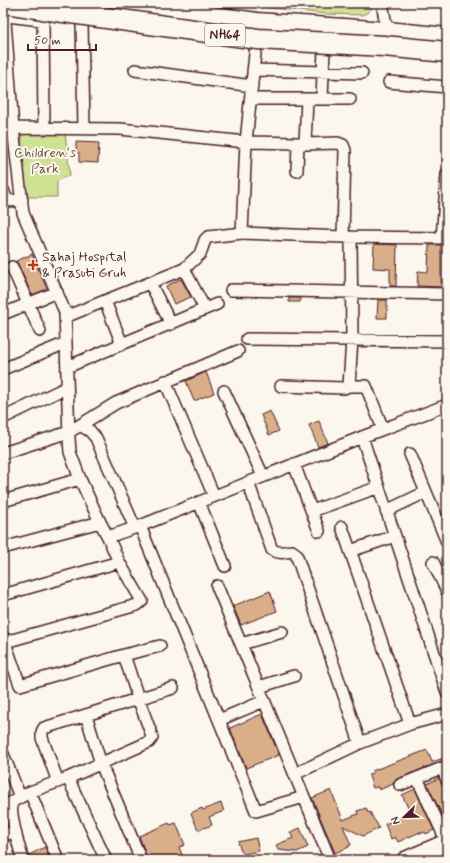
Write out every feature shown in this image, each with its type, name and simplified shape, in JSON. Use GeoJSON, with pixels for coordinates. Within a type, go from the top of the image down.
{"type":"FeatureCollection","features":[{"type":"Feature","properties":{"kind":"highway","name":"NH64"},"geometry":{"type":"LineString","coordinates":[[4,8],[42,9],[258,39],[384,46],[447,52]]}},
{"type":"Feature","properties":{"kind":"highway","name":"NH64"},"geometry":{"type":"LineString","coordinates":[[45,11],[246,30],[385,38],[447,44]]}},
{"type":"Feature","properties":{"kind":"street"},"geometry":{"type":"LineString","coordinates":[[124,3],[141,4],[258,21],[387,30],[447,36]]}},
{"type":"Feature","properties":{"kind":"street"},"geometry":{"type":"LineString","coordinates":[[382,3],[387,30]]}},
{"type":"Feature","properties":{"kind":"street"},"geometry":{"type":"LineString","coordinates":[[160,646],[20,685],[4,639],[140,604],[142,601],[119,562],[80,479],[70,452],[65,312],[23,213],[22,200],[8,129],[4,8],[45,11],[82,23],[256,44],[447,57]]}},
{"type":"Feature","properties":{"kind":"street"},"geometry":{"type":"LineString","coordinates":[[44,128],[45,11]]}},
{"type":"Feature","properties":{"kind":"street"},"geometry":{"type":"LineString","coordinates":[[242,233],[246,142],[258,21]]}},
{"type":"Feature","properties":{"kind":"street"},"geometry":{"type":"LineString","coordinates":[[82,23],[84,129]]}},
{"type":"Feature","properties":{"kind":"street"},"geometry":{"type":"LineString","coordinates":[[322,99],[324,49]]}},
{"type":"Feature","properties":{"kind":"street"},"geometry":{"type":"LineString","coordinates":[[135,70],[252,86]]}},
{"type":"Feature","properties":{"kind":"street"},"geometry":{"type":"LineString","coordinates":[[253,70],[362,73]]}},
{"type":"Feature","properties":{"kind":"street"},"geometry":{"type":"LineString","coordinates":[[389,82],[447,87]]}},
{"type":"Feature","properties":{"kind":"street"},"geometry":{"type":"LineString","coordinates":[[251,99],[350,99]]}},
{"type":"Feature","properties":{"kind":"street"},"geometry":{"type":"LineString","coordinates":[[297,171],[302,144],[307,99]]}},
{"type":"Feature","properties":{"kind":"street"},"geometry":{"type":"LineString","coordinates":[[8,129],[120,129],[246,142],[302,144],[338,143],[343,145],[345,150],[347,237],[351,291],[352,339],[349,386]]}},
{"type":"Feature","properties":{"kind":"street"},"geometry":{"type":"LineString","coordinates":[[65,317],[184,268],[200,254],[205,240],[208,237],[242,233],[347,237],[445,238],[447,174]]}},
{"type":"Feature","properties":{"kind":"street"},"geometry":{"type":"LineString","coordinates":[[3,190],[7,201],[22,200]]}},
{"type":"Feature","properties":{"kind":"street"},"geometry":{"type":"LineString","coordinates":[[12,267],[40,331]]}},
{"type":"Feature","properties":{"kind":"street"},"geometry":{"type":"LineString","coordinates":[[184,268],[205,309]]}},
{"type":"Feature","properties":{"kind":"street"},"geometry":{"type":"LineString","coordinates":[[150,282],[170,324]]}},
{"type":"Feature","properties":{"kind":"street"},"geometry":{"type":"LineString","coordinates":[[231,290],[351,291],[447,294]]}},
{"type":"Feature","properties":{"kind":"street"},"geometry":{"type":"LineString","coordinates":[[3,314],[57,292]]}},
{"type":"Feature","properties":{"kind":"street"},"geometry":{"type":"LineString","coordinates":[[105,300],[122,344]]}},
{"type":"Feature","properties":{"kind":"street"},"geometry":{"type":"LineString","coordinates":[[67,367],[217,304]]}},
{"type":"Feature","properties":{"kind":"street"},"geometry":{"type":"LineString","coordinates":[[247,339],[447,341]]}},
{"type":"Feature","properties":{"kind":"street"},"geometry":{"type":"LineString","coordinates":[[3,369],[66,343]]}},
{"type":"Feature","properties":{"kind":"street"},"geometry":{"type":"LineString","coordinates":[[3,453],[69,432],[116,403],[238,351]]}},
{"type":"Feature","properties":{"kind":"street"},"geometry":{"type":"LineString","coordinates":[[165,381],[214,496]]}},
{"type":"Feature","properties":{"kind":"street"},"geometry":{"type":"LineString","coordinates":[[281,386],[344,388],[349,386],[366,386],[383,429]]}},
{"type":"Feature","properties":{"kind":"street"},"geometry":{"type":"LineString","coordinates":[[3,418],[67,387]]}},
{"type":"Feature","properties":{"kind":"street"},"geometry":{"type":"LineString","coordinates":[[224,391],[263,476]]}},
{"type":"Feature","properties":{"kind":"street"},"geometry":{"type":"LineString","coordinates":[[108,537],[138,527],[263,476],[447,405]]}},
{"type":"Feature","properties":{"kind":"street"},"geometry":{"type":"LineString","coordinates":[[80,425],[90,431],[96,438],[138,527],[256,811],[304,797]]}},
{"type":"Feature","properties":{"kind":"street"},"geometry":{"type":"LineString","coordinates":[[362,437],[447,692]]}},
{"type":"Feature","properties":{"kind":"street"},"geometry":{"type":"LineString","coordinates":[[410,454],[447,542]]}},
{"type":"Feature","properties":{"kind":"street"},"geometry":{"type":"LineString","coordinates":[[294,464],[319,531]]}},
{"type":"Feature","properties":{"kind":"street"},"geometry":{"type":"LineString","coordinates":[[3,501],[80,479]]}},
{"type":"Feature","properties":{"kind":"street"},"geometry":{"type":"LineString","coordinates":[[248,482],[272,550],[280,553],[292,551],[296,554],[360,743]]}},
{"type":"Feature","properties":{"kind":"street"},"geometry":{"type":"LineString","coordinates":[[312,511],[379,487]]}},
{"type":"Feature","properties":{"kind":"street"},"geometry":{"type":"LineString","coordinates":[[386,511],[426,492]]}},
{"type":"Feature","properties":{"kind":"street"},"geometry":{"type":"LineString","coordinates":[[199,502],[225,566]]}},
{"type":"Feature","properties":{"kind":"street"},"geometry":{"type":"LineString","coordinates":[[3,548],[100,522]]}},
{"type":"Feature","properties":{"kind":"street"},"geometry":{"type":"LineString","coordinates":[[342,527],[410,724]]}},
{"type":"Feature","properties":{"kind":"street"},"geometry":{"type":"LineString","coordinates":[[350,551],[395,536]]}},
{"type":"Feature","properties":{"kind":"street"},"geometry":{"type":"LineString","coordinates":[[3,595],[119,562]]}},
{"type":"Feature","properties":{"kind":"street"},"geometry":{"type":"LineString","coordinates":[[433,562],[447,591]]}},
{"type":"Feature","properties":{"kind":"street"},"geometry":{"type":"LineString","coordinates":[[217,586],[330,860]]}},
{"type":"Feature","properties":{"kind":"street"},"geometry":{"type":"LineString","coordinates":[[241,644],[282,632]]}},
{"type":"Feature","properties":{"kind":"street"},"geometry":{"type":"LineString","coordinates":[[11,803],[30,792],[63,780],[149,742],[152,738],[151,733],[124,655]]}},
{"type":"Feature","properties":{"kind":"street"},"geometry":{"type":"LineString","coordinates":[[259,687],[294,676]]}},
{"type":"Feature","properties":{"kind":"street"},"geometry":{"type":"LineString","coordinates":[[106,860],[42,738],[42,732],[44,728],[173,688]]}},
{"type":"Feature","properties":{"kind":"street"},"geometry":{"type":"LineString","coordinates":[[219,720],[264,701]]}},
{"type":"Feature","properties":{"kind":"street"},"geometry":{"type":"LineString","coordinates":[[295,774],[360,743],[410,724],[447,714]]}},
{"type":"Feature","properties":{"kind":"street"},"geometry":{"type":"LineString","coordinates":[[86,715],[101,764],[141,860]]}},
{"type":"Feature","properties":{"kind":"street"},"geometry":{"type":"LineString","coordinates":[[3,754],[11,803],[11,817],[23,860]]}},
{"type":"Feature","properties":{"kind":"street"},"geometry":{"type":"LineString","coordinates":[[400,785],[444,767],[447,780]]}},
{"type":"Feature","properties":{"kind":"street"},"geometry":{"type":"LineString","coordinates":[[405,860],[447,842],[417,778]]}},
{"type":"Feature","properties":{"kind":"street"},"geometry":{"type":"LineString","coordinates":[[30,792],[58,860]]}},
{"type":"Feature","properties":{"kind":"street"},"geometry":{"type":"LineString","coordinates":[[3,836],[14,831]]}},
{"type":"Feature","properties":{"kind":"street"},"geometry":{"type":"LineString","coordinates":[[443,860],[447,858]]}},
{"type":"Feature","properties":{"kind":"green space"},"geometry":{"type":"Polygon","coordinates":[[[260,3],[374,3],[369,12],[362,15],[327,14],[260,7],[260,3]]]}},
{"type":"Feature","properties":{"kind":"green space","name":"Children's Park"},"geometry":{"type":"Polygon","coordinates":[[[22,132],[65,133],[70,175],[57,181],[57,197],[28,197],[21,169],[22,132]]]}},
{"type":"Feature","properties":{"kind":"building"},"geometry":{"type":"Polygon","coordinates":[[[195,3],[233,4],[233,8],[195,3]]]}},
{"type":"Feature","properties":{"kind":"building"},"geometry":{"type":"Polygon","coordinates":[[[76,142],[99,143],[98,163],[79,162],[79,153],[76,152],[76,142]]]}},
{"type":"Feature","properties":{"kind":"building"},"geometry":{"type":"Polygon","coordinates":[[[374,244],[397,245],[396,286],[390,286],[390,269],[373,268],[374,244]]]}},
{"type":"Feature","properties":{"kind":"building"},"geometry":{"type":"Polygon","coordinates":[[[429,245],[441,245],[441,287],[417,286],[418,271],[428,272],[429,245]]]}},
{"type":"Feature","properties":{"kind":"building"},"geometry":{"type":"Polygon","coordinates":[[[32,254],[47,289],[32,295],[16,261],[32,254]]]}},
{"type":"Feature","properties":{"kind":"building"},"geometry":{"type":"Polygon","coordinates":[[[181,279],[191,297],[174,304],[166,286],[181,279]]]}},
{"type":"Feature","properties":{"kind":"building"},"geometry":{"type":"Polygon","coordinates":[[[289,298],[300,298],[300,302],[289,302],[289,298]]]}},
{"type":"Feature","properties":{"kind":"building"},"geometry":{"type":"Polygon","coordinates":[[[378,300],[387,300],[387,318],[377,318],[378,300]]]}},
{"type":"Feature","properties":{"kind":"building"},"geometry":{"type":"Polygon","coordinates":[[[206,372],[214,393],[194,401],[186,381],[206,372]]]}},
{"type":"Feature","properties":{"kind":"building"},"geometry":{"type":"Polygon","coordinates":[[[270,411],[279,431],[269,435],[261,415],[270,411]]]}},
{"type":"Feature","properties":{"kind":"building"},"geometry":{"type":"Polygon","coordinates":[[[319,421],[328,443],[318,447],[309,425],[319,421]]]}},
{"type":"Feature","properties":{"kind":"building"},"geometry":{"type":"Polygon","coordinates":[[[270,591],[277,611],[241,625],[233,606],[270,591]]]}},
{"type":"Feature","properties":{"kind":"building"},"geometry":{"type":"Polygon","coordinates":[[[262,714],[279,755],[246,768],[230,728],[262,714]]]}},
{"type":"Feature","properties":{"kind":"building"},"geometry":{"type":"Polygon","coordinates":[[[427,750],[432,762],[447,757],[447,759],[397,779],[393,784],[379,790],[378,787],[373,788],[369,776],[369,774],[373,773],[372,771],[427,750]]]}},
{"type":"Feature","properties":{"kind":"building"},"geometry":{"type":"Polygon","coordinates":[[[439,778],[442,785],[447,787],[446,823],[427,784],[439,778]]]}},
{"type":"Feature","properties":{"kind":"building"},"geometry":{"type":"Polygon","coordinates":[[[415,789],[434,830],[426,834],[425,832],[420,834],[420,832],[398,842],[395,837],[391,839],[385,824],[411,814],[402,795],[415,789]]]}},
{"type":"Feature","properties":{"kind":"building"},"geometry":{"type":"Polygon","coordinates":[[[331,790],[343,820],[358,814],[357,811],[366,808],[379,828],[363,836],[343,826],[351,845],[335,853],[312,798],[331,790]]]}},
{"type":"Feature","properties":{"kind":"building"},"geometry":{"type":"Polygon","coordinates":[[[221,803],[224,811],[209,817],[212,825],[198,830],[191,813],[202,808],[203,810],[221,803]]]}},
{"type":"Feature","properties":{"kind":"building"},"geometry":{"type":"Polygon","coordinates":[[[169,823],[170,825],[176,823],[185,845],[179,847],[184,860],[148,860],[139,836],[169,823]]]}},
{"type":"Feature","properties":{"kind":"building"},"geometry":{"type":"Polygon","coordinates":[[[300,828],[308,847],[297,852],[278,850],[276,845],[293,838],[290,832],[300,828]]]}},
{"type":"Feature","properties":{"kind":"building"},"geometry":{"type":"Polygon","coordinates":[[[256,838],[259,851],[244,854],[241,851],[238,842],[256,838]]]}},
{"type":"Feature","properties":{"kind":"building"},"geometry":{"type":"Polygon","coordinates":[[[45,847],[50,860],[31,860],[29,855],[45,847]]]}},
{"type":"Feature","properties":{"kind":"place","name":"Sahaj Hospital & Prasuti Gruh"},"geometry":{"type":"Point","coordinates":[33,265]}}]}
